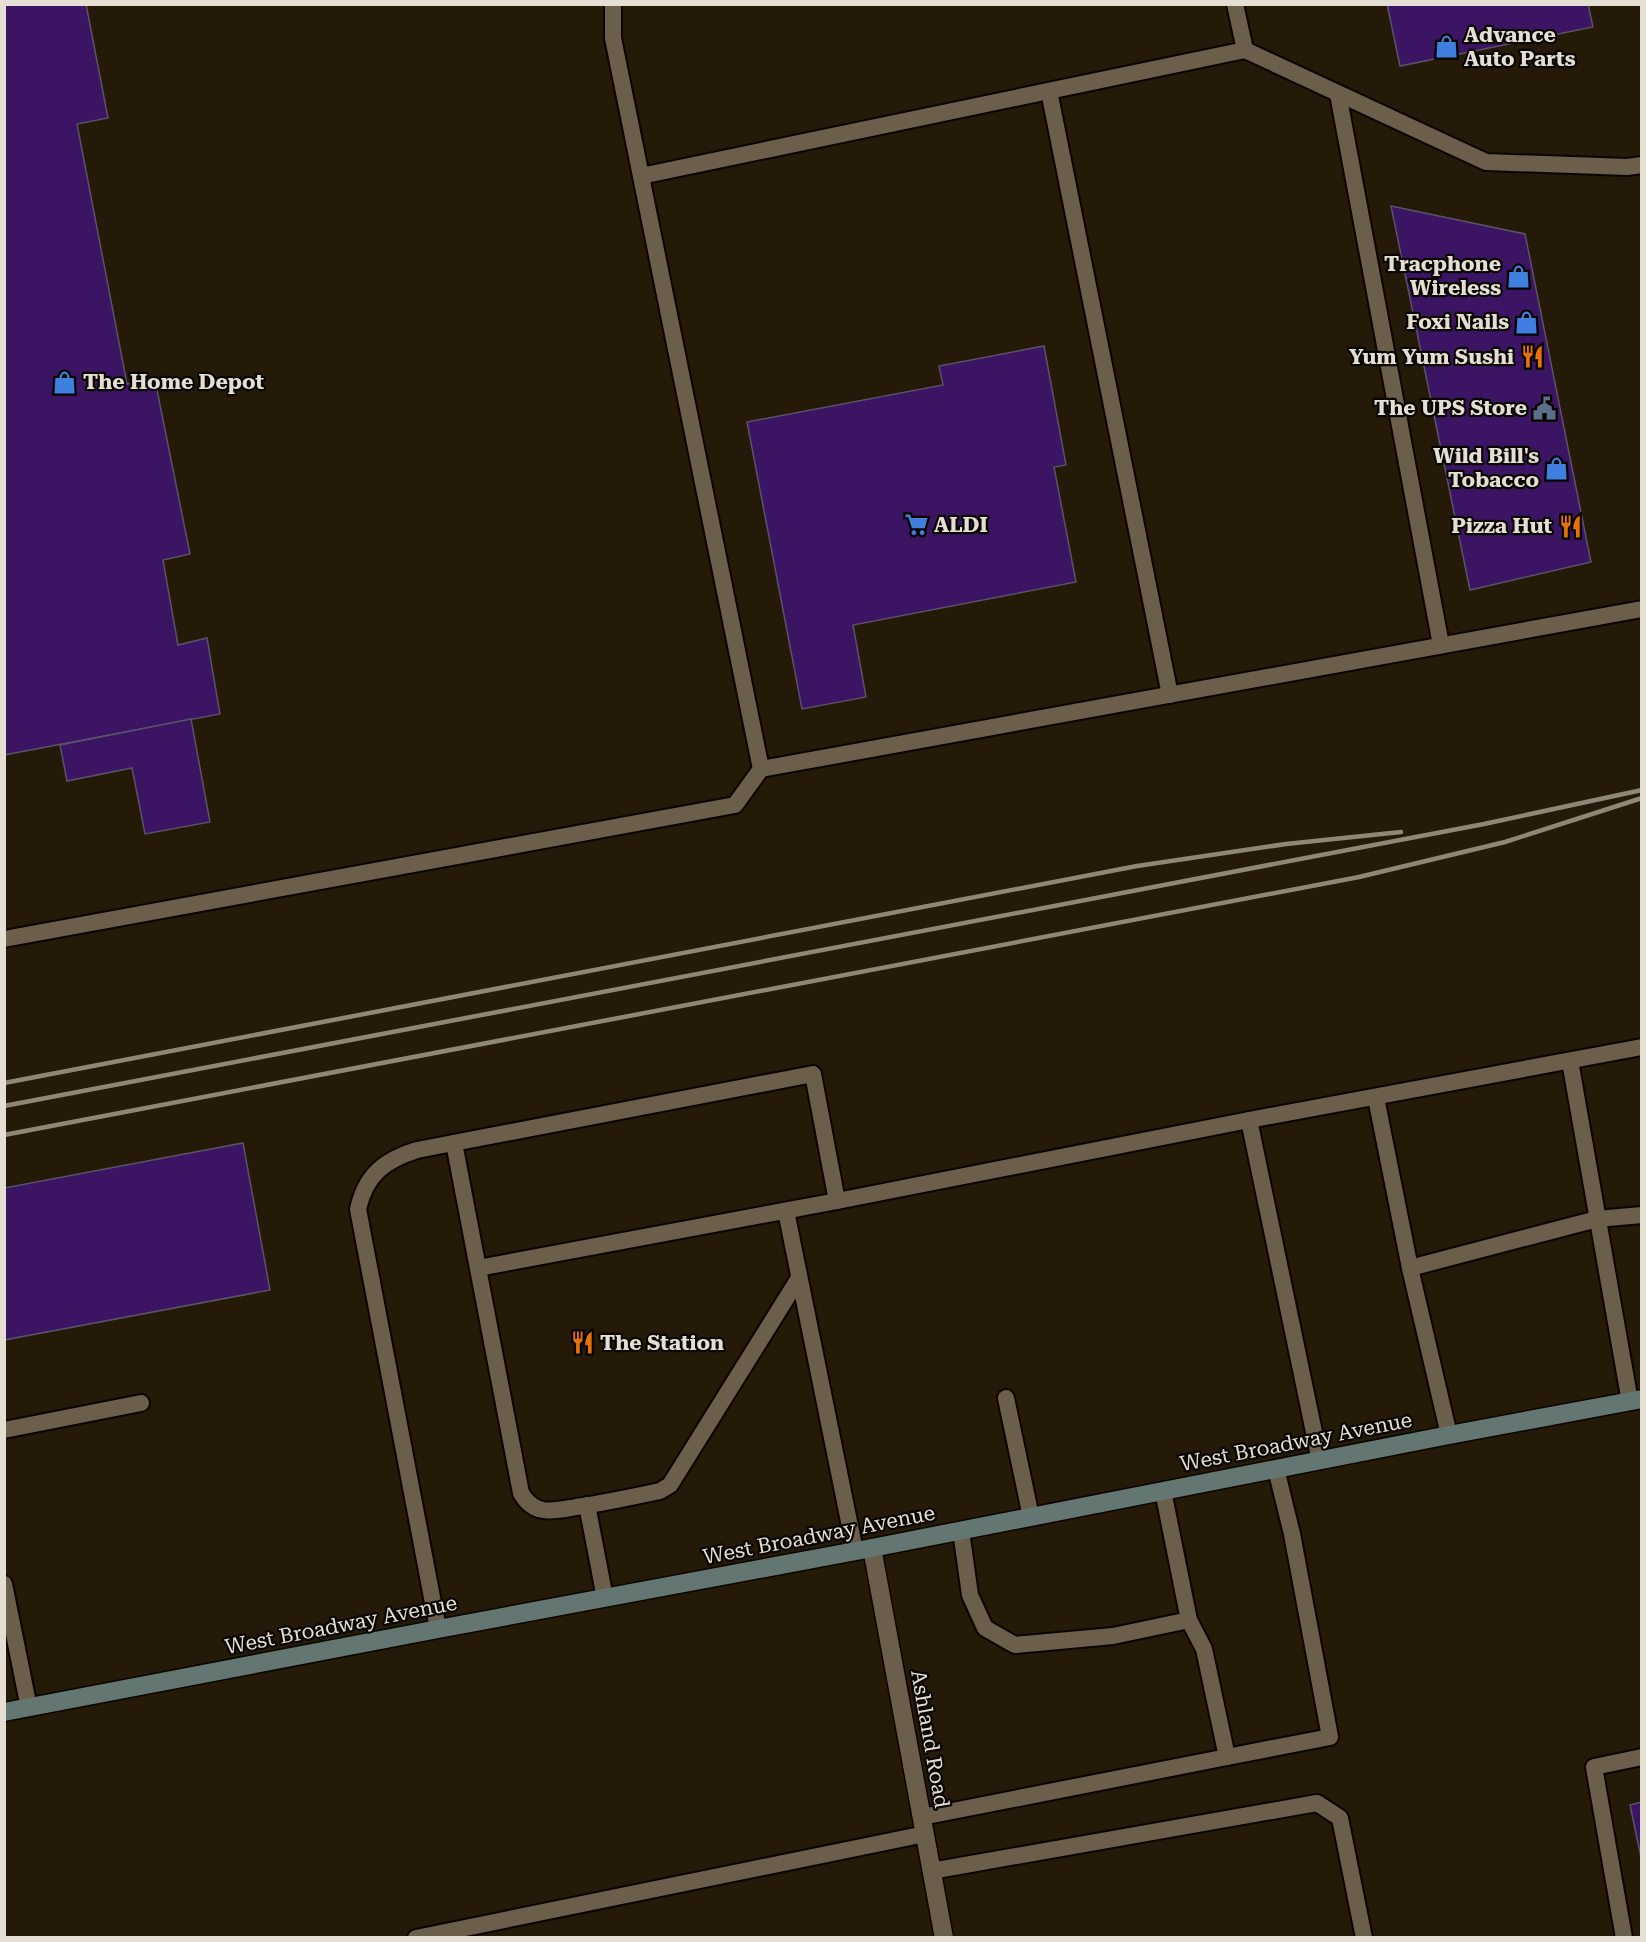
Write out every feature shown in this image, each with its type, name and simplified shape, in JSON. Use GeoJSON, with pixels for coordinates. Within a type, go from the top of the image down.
{"type":"FeatureCollection","features":[{"type":"Feature","properties":{"kind":"street","name":"West Broadway Avenue"},"geometry":{"type":"LineString","coordinates":[[4,1713],[1636,1400]]}},
{"type":"Feature","properties":{"kind":"street","name":"Ashland Road"},"geometry":{"type":"LineString","coordinates":[[863,1550],[923,1825],[944,1938]]}},
{"type":"Feature","properties":{"kind":"lane"},"geometry":{"type":"LineString","coordinates":[[613,4],[613,38],[761,769]]}},
{"type":"Feature","properties":{"kind":"lane"},"geometry":{"type":"LineString","coordinates":[[1235,4],[1245,50]]}},
{"type":"Feature","properties":{"kind":"lane"},"geometry":{"type":"LineString","coordinates":[[640,176],[1245,50],[1486,162],[1627,167],[1641,165]]}},
{"type":"Feature","properties":{"kind":"lane"},"geometry":{"type":"LineString","coordinates":[[1049,92],[1170,695]]}},
{"type":"Feature","properties":{"kind":"lane"},"geometry":{"type":"LineString","coordinates":[[1338,94],[1441,645]]}},
{"type":"Feature","properties":{"kind":"lane"},"geometry":{"type":"LineString","coordinates":[[4,939],[735,805],[761,769],[1641,609]]}},
{"type":"Feature","properties":{"kind":"lane"},"geometry":{"type":"LineString","coordinates":[[478,1268],[1641,1047]]}},
{"type":"Feature","properties":{"kind":"lane"},"geometry":{"type":"LineString","coordinates":[[1570,1061],[1597,1220],[1636,1400]]}},
{"type":"Feature","properties":{"kind":"lane"},"geometry":{"type":"LineString","coordinates":[[438,1629],[358,1209],[362,1193],[371,1177],[384,1164],[399,1155],[417,1150],[813,1074],[837,1201]]}},
{"type":"Feature","properties":{"kind":"lane"},"geometry":{"type":"LineString","coordinates":[[1376,1098],[1410,1268],[1449,1435]]}},
{"type":"Feature","properties":{"kind":"lane"},"geometry":{"type":"LineString","coordinates":[[1249,1120],[1320,1461]]}},
{"type":"Feature","properties":{"kind":"lane"},"geometry":{"type":"LineString","coordinates":[[454,1143],[521,1493],[526,1502],[534,1508],[544,1510],[587,1505],[660,1491],[669,1485],[799,1278]]}},
{"type":"Feature","properties":{"kind":"lane"},"geometry":{"type":"LineString","coordinates":[[786,1210],[799,1278],[863,1550]]}},
{"type":"Feature","properties":{"kind":"lane"},"geometry":{"type":"LineString","coordinates":[[1410,1268],[1597,1220],[1641,1215]]}},
{"type":"Feature","properties":{"kind":"lane"},"geometry":{"type":"LineString","coordinates":[[1006,1398],[1031,1517]]}},
{"type":"Feature","properties":{"kind":"lane"},"geometry":{"type":"LineString","coordinates":[[4,1430],[141,1403]]}},
{"type":"Feature","properties":{"kind":"lane"},"geometry":{"type":"LineString","coordinates":[[416,1938],[1227,1757],[1330,1737],[1292,1534],[1276,1469]]}},
{"type":"Feature","properties":{"kind":"lane"},"geometry":{"type":"LineString","coordinates":[[1163,1491],[1189,1620],[1204,1649],[1227,1757]]}},
{"type":"Feature","properties":{"kind":"lane"},"geometry":{"type":"LineString","coordinates":[[587,1505],[605,1598]]}},
{"type":"Feature","properties":{"kind":"lane"},"geometry":{"type":"LineString","coordinates":[[960,1531],[970,1595],[985,1628],[1015,1645],[1113,1636],[1189,1620]]}},
{"type":"Feature","properties":{"kind":"lane"},"geometry":{"type":"LineString","coordinates":[[4,1584],[28,1708]]}},
{"type":"Feature","properties":{"kind":"lane"},"geometry":{"type":"LineString","coordinates":[[1624,1938],[1594,1767],[1641,1757]]}},
{"type":"Feature","properties":{"kind":"lane"},"geometry":{"type":"LineString","coordinates":[[932,1871],[1317,1803],[1340,1818],[1364,1938]]}},
{"type":"Feature","properties":{"kind":"building","name":"The Home Depot"},"geometry":{"type":"Polygon","coordinates":[[[4,4],[86,4],[108,118],[77,124],[127,384],[155,380],[190,554],[163,560],[178,645],[207,638],[220,714],[4,755],[4,4]]]}},
{"type":"Feature","properties":{"kind":"building","name":"Advance Auto Parts"},"geometry":{"type":"Polygon","coordinates":[[[1387,4],[1588,4],[1593,27],[1400,66],[1387,4]]]}},
{"type":"Feature","properties":{"kind":"building"},"geometry":{"type":"Polygon","coordinates":[[[1391,206],[1525,234],[1591,562],[1470,590],[1391,206]]]}},
{"type":"Feature","properties":{"kind":"building","name":"ALDI"},"geometry":{"type":"Polygon","coordinates":[[[1044,346],[1066,465],[1054,467],[1076,582],[853,625],[866,697],[802,709],[747,422],[943,385],[939,366],[1044,346]]]}},
{"type":"Feature","properties":{"kind":"building"},"geometry":{"type":"Polygon","coordinates":[[[191,719],[210,822],[145,834],[132,768],[67,781],[60,745],[191,719]]]}},
{"type":"Feature","properties":{"kind":"building"},"geometry":{"type":"Polygon","coordinates":[[[243,1143],[270,1290],[4,1340],[4,1188],[243,1143]]]}},
{"type":"Feature","properties":{"kind":"building"},"geometry":{"type":"Polygon","coordinates":[[[1642,1802],[1642,1862],[1630,1805],[1642,1802]]]}},
{"type":"Feature","properties":{"kind":"railway"},"geometry":{"type":"LineString","coordinates":[[4,1106],[1484,824],[1642,790]]}},
{"type":"Feature","properties":{"kind":"railway"},"geometry":{"type":"LineString","coordinates":[[4,1135],[1359,877],[1505,842],[1642,798]]}},
{"type":"Feature","properties":{"kind":"railway"},"geometry":{"type":"LineString","coordinates":[[4,1083],[1137,866],[1286,844],[1401,832]]}},
{"type":"Feature","properties":{"kind":"place","name":"Advance Auto Parts"},"geometry":{"type":"Point","coordinates":[1446,47]}},
{"type":"Feature","properties":{"kind":"place","name":"Tracphone Wireless"},"geometry":{"type":"Point","coordinates":[1519,276]}},
{"type":"Feature","properties":{"kind":"place","name":"Foxi Nails"},"geometry":{"type":"Point","coordinates":[1527,322]}},
{"type":"Feature","properties":{"kind":"place","name":"Yum Yum Sushi"},"geometry":{"type":"Point","coordinates":[1532,357]}},
{"type":"Feature","properties":{"kind":"place","name":"The Home Depot"},"geometry":{"type":"Point","coordinates":[65,382]}},
{"type":"Feature","properties":{"kind":"place","name":"The UPS Store"},"geometry":{"type":"Point","coordinates":[1545,408]}},
{"type":"Feature","properties":{"kind":"place","name":"Wild Bill's Tobacco"},"geometry":{"type":"Point","coordinates":[1557,468]}},
{"type":"Feature","properties":{"kind":"place","name":"ALDI"},"geometry":{"type":"Point","coordinates":[916,525]}},
{"type":"Feature","properties":{"kind":"place","name":"Pizza Hut"},"geometry":{"type":"Point","coordinates":[1570,526]}},
{"type":"Feature","properties":{"kind":"place","name":"The Station"},"geometry":{"type":"Point","coordinates":[582,1343]}}]}
